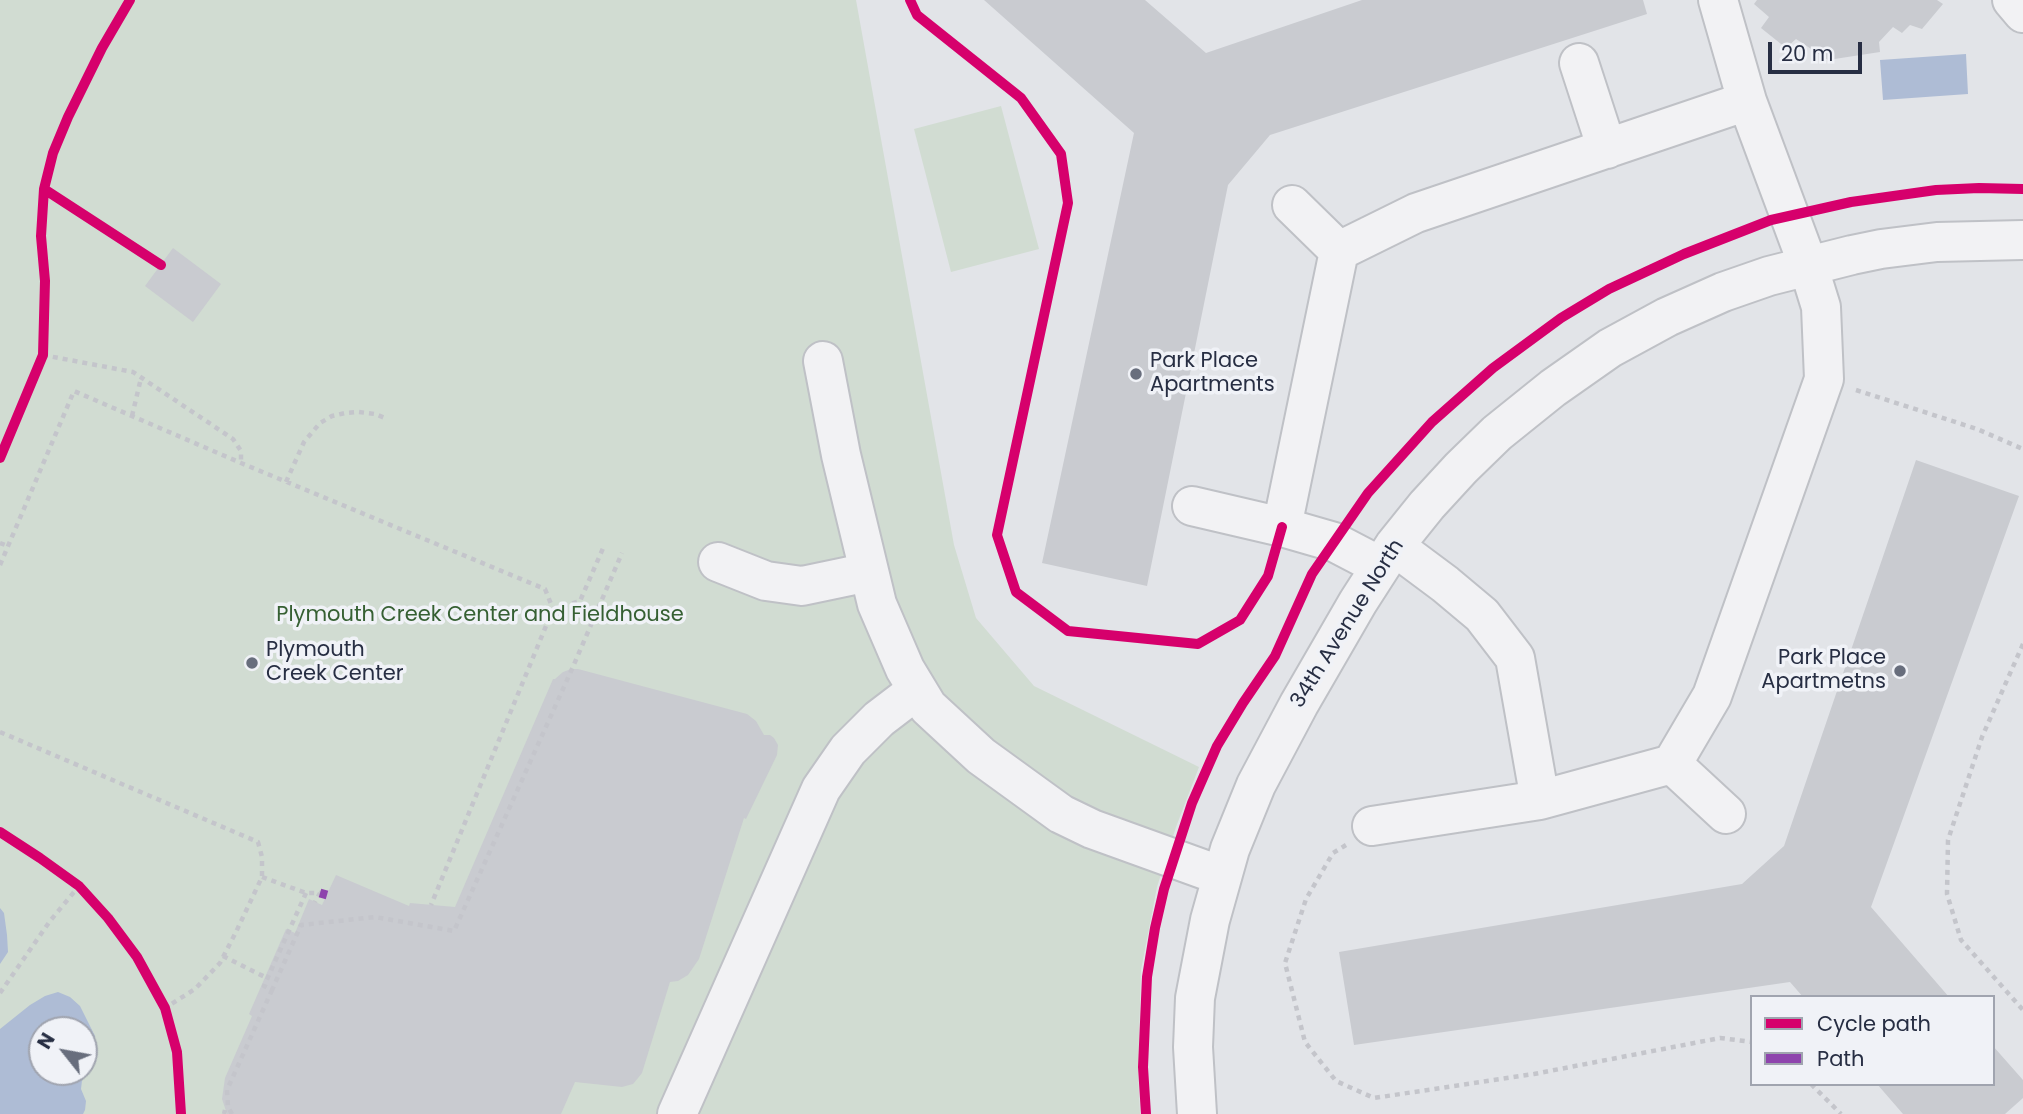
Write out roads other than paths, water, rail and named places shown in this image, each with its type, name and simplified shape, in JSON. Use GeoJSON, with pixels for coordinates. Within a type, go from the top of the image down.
{"type":"FeatureCollection","features":[{"type":"Feature","properties":{"kind":"street"},"geometry":{"type":"LineString","coordinates":[[1372,826],[1540,800],[1672,764],[1712,696],[1824,379],[1821,307],[1747,101],[1718,0]]}},
{"type":"Feature","properties":{"kind":"street"},"geometry":{"type":"LineString","coordinates":[[2012,0],[2023,13]]}},
{"type":"Feature","properties":{"kind":"street"},"geometry":{"type":"LineString","coordinates":[[1579,63],[1607,149]]}},
{"type":"Feature","properties":{"kind":"street"},"geometry":{"type":"LineString","coordinates":[[1339,251],[1416,213],[1747,101]]}},
{"type":"Feature","properties":{"kind":"street"},"geometry":{"type":"LineString","coordinates":[[1292,205],[1339,251]]}},
{"type":"Feature","properties":{"kind":"street","name":"34th Avenue North"},"geometry":{"type":"LineString","coordinates":[[1198,1114],[1193,1047],[1195,998],[1210,920],[1230,849],[1256,785],[1299,704],[1387,556],[1427,505],[1497,433],[1553,388],[1610,348],[1667,317],[1723,292],[1808,265],[1871,251],[1937,242],[2023,240]]}},
{"type":"Feature","properties":{"kind":"street"},"geometry":{"type":"LineString","coordinates":[[1282,527],[1339,251]]}},
{"type":"Feature","properties":{"kind":"street"},"geometry":{"type":"LineString","coordinates":[[823,361],[841,455],[877,604],[905,669],[928,707],[981,756],[1061,814],[1092,829],[1222,876]]}},
{"type":"Feature","properties":{"kind":"street"},"geometry":{"type":"LineString","coordinates":[[1192,506],[1387,556],[1445,584],[1482,615],[1515,658],[1540,800]]}},
{"type":"Feature","properties":{"kind":"street"},"geometry":{"type":"LineString","coordinates":[[718,562],[766,581],[803,586],[869,572]]}},
{"type":"Feature","properties":{"kind":"street"},"geometry":{"type":"LineString","coordinates":[[677,1114],[821,789],[848,750],[879,719],[917,690]]}},
{"type":"Feature","properties":{"kind":"street"},"geometry":{"type":"LineString","coordinates":[[1672,764],[1726,814]]}},
{"type":"Feature","properties":{"kind":"water"},"geometry":{"type":"Polygon","coordinates":[[[1966,54],[1968,94],[1883,100],[1880,60],[1966,54]]]}},
{"type":"Feature","properties":{"kind":"water"},"geometry":{"type":"Polygon","coordinates":[[[0,908],[4,913],[8,952],[0,964],[0,908]]]}},
{"type":"Feature","properties":{"kind":"water"},"geometry":{"type":"Polygon","coordinates":[[[58,992],[70,997],[80,1006],[85,1016],[28,1016],[28,1086],[81,1086],[86,1101],[85,1110],[83,1114],[0,1114],[0,1029],[45,996],[58,992]]]}},
{"type":"Feature","properties":{"kind":"place","name":"Park Place Apartments"},"geometry":{"type":"Point","coordinates":[1136,374]}},
{"type":"Feature","properties":{"kind":"place","name":"Plymouth Creek Center"},"geometry":{"type":"Point","coordinates":[252,663]}},
{"type":"Feature","properties":{"kind":"place","name":"Park Place Apartmetns"},"geometry":{"type":"Point","coordinates":[1900,671]}},
{"type":"Feature","properties":{"kind":"park label","name":"Plymouth Creek Center and Fieldhouse"},"geometry":{"type":"Point","coordinates":[480,616]}}]}
